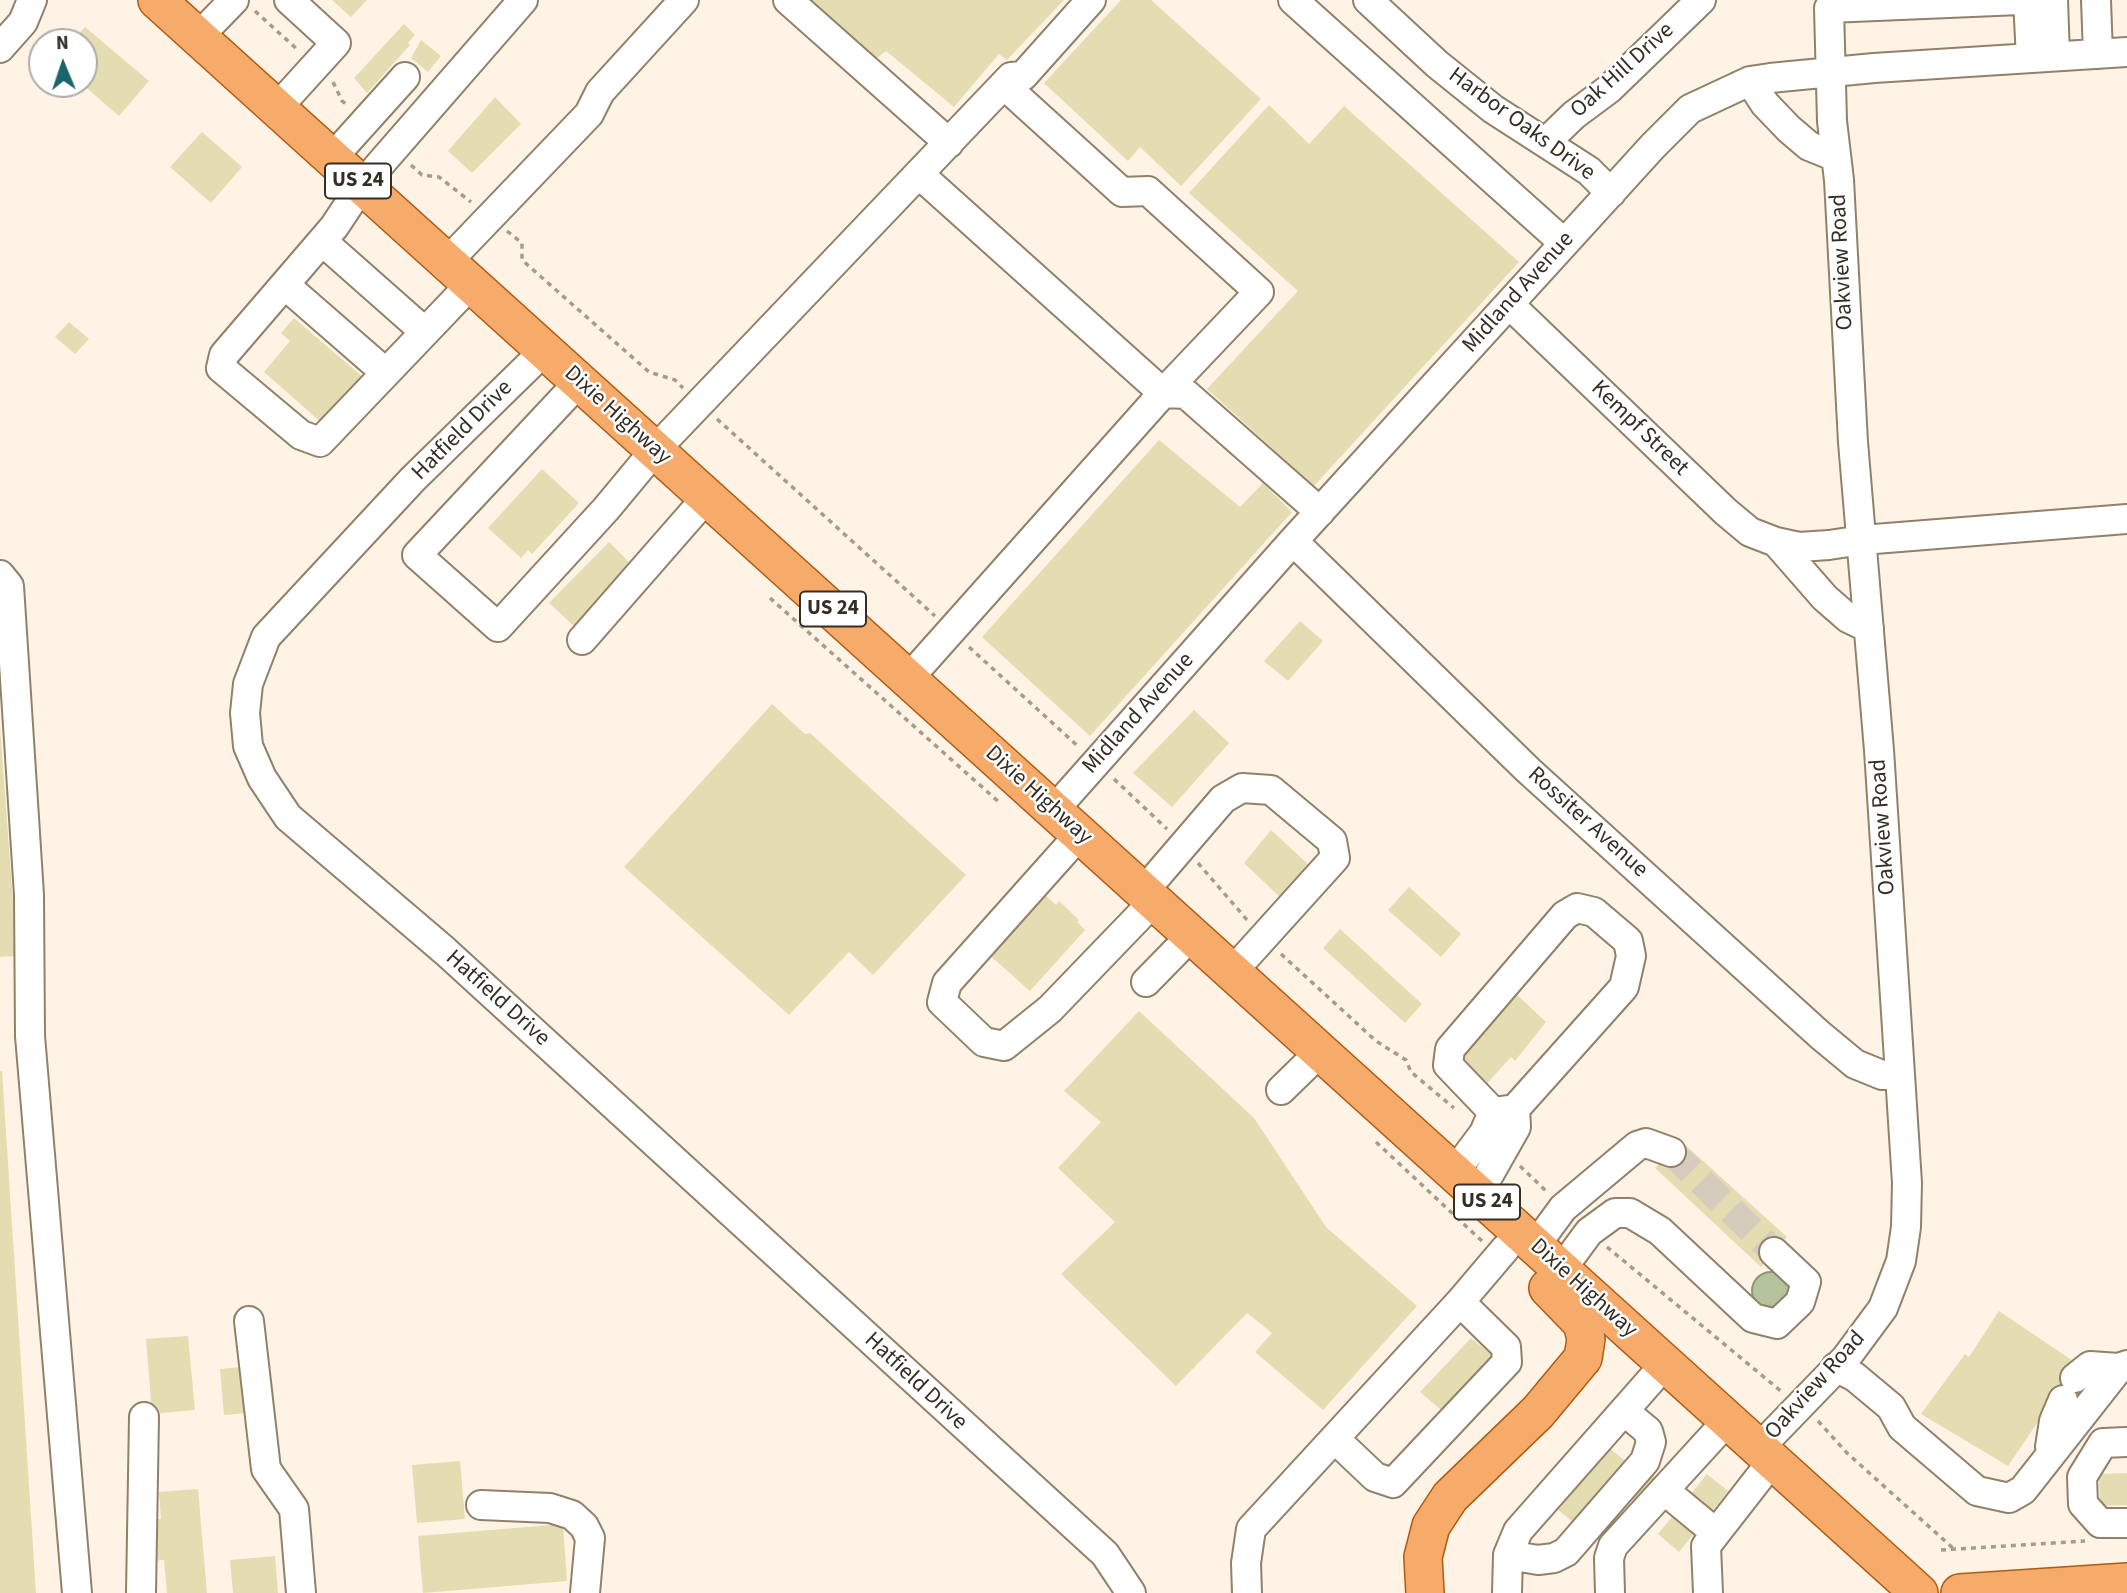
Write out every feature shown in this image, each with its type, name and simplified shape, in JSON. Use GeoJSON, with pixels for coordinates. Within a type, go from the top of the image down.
{"type":"FeatureCollection","features":[{"type":"Feature","properties":{"kind":"main road","name":"Dixie Highway"},"geometry":{"type":"LineString","coordinates":[[157,0],[1193,934],[1466,1184],[1534,1255],[1666,1363],[1919,1593]]}},
{"type":"Feature","properties":{"kind":"main road"},"geometry":{"type":"LineString","coordinates":[[1368,1096],[1385,1138],[1534,1255],[1582,1323],[1586,1339],[1583,1358],[1538,1412],[1450,1497],[1431,1526],[1423,1557],[1424,1593]]}},
{"type":"Feature","properties":{"kind":"main road"},"geometry":{"type":"LineString","coordinates":[[1960,1593],[2127,1582]]}},
{"type":"Feature","properties":{"kind":"street"},"geometry":{"type":"LineString","coordinates":[[0,48],[23,22],[32,0]]}},
{"type":"Feature","properties":{"kind":"street"},"geometry":{"type":"LineString","coordinates":[[198,37],[234,0]]}},
{"type":"Feature","properties":{"kind":"street"},"geometry":{"type":"LineString","coordinates":[[277,108],[337,43],[289,0]]}},
{"type":"Feature","properties":{"kind":"street"},"geometry":{"type":"LineString","coordinates":[[523,0],[362,185],[322,241],[224,355],[221,368],[301,435],[320,442],[425,332],[490,218],[589,114],[600,92],[684,0]]}},
{"type":"Feature","properties":{"kind":"street"},"geometry":{"type":"LineString","coordinates":[[788,0],[949,143]]}},
{"type":"Feature","properties":{"kind":"street"},"geometry":{"type":"LineString","coordinates":[[579,382],[417,555],[498,627],[606,509],[655,450],[1004,85],[1012,78],[1023,76],[1091,0]]}},
{"type":"Feature","properties":{"kind":"street"},"geometry":{"type":"LineString","coordinates":[[1293,0],[1564,243]]}},
{"type":"Feature","properties":{"kind":"street","name":"Harbor Oaks Drive"},"geometry":{"type":"LineString","coordinates":[[1368,0],[1493,109],[1589,171],[1611,193]]}},
{"type":"Feature","properties":{"kind":"street","name":"Oak Hill Drive"},"geometry":{"type":"LineString","coordinates":[[1546,142],[1574,115],[1609,89],[1701,0]]}},
{"type":"Feature","properties":{"kind":"street","name":"Oakview Road"},"geometry":{"type":"LineString","coordinates":[[1716,1534],[1766,1454],[1883,1308],[1901,1261],[1907,1183],[1836,157],[1829,8],[2020,0]]}},
{"type":"Feature","properties":{"kind":"street"},"geometry":{"type":"LineString","coordinates":[[2028,0],[2043,57]]}},
{"type":"Feature","properties":{"kind":"street"},"geometry":{"type":"LineString","coordinates":[[2043,57],[2053,0]]}},
{"type":"Feature","properties":{"kind":"street"},"geometry":{"type":"LineString","coordinates":[[2096,0],[2098,54]]}},
{"type":"Feature","properties":{"kind":"street","name":"Midland Avenue"},"geometry":{"type":"LineString","coordinates":[[1150,895],[1050,1009],[1004,1046],[984,1042],[942,1002],[947,983],[1067,822],[1096,762],[1564,243],[1690,109],[1750,82],[1831,72],[2127,52]]}},
{"type":"Feature","properties":{"kind":"street"},"geometry":{"type":"LineString","coordinates":[[332,158],[405,76]]}},
{"type":"Feature","properties":{"kind":"street"},"geometry":{"type":"LineString","coordinates":[[1750,82],[1765,104],[1789,129],[1809,146],[1836,157]]}},
{"type":"Feature","properties":{"kind":"street"},"geometry":{"type":"LineString","coordinates":[[908,679],[1163,393],[1259,292],[1148,191],[1122,192],[1004,85]]}},
{"type":"Feature","properties":{"kind":"street"},"geometry":{"type":"LineString","coordinates":[[919,174],[1163,393],[1186,394],[1320,512]]}},
{"type":"Feature","properties":{"kind":"street"},"geometry":{"type":"LineString","coordinates":[[322,241],[425,332]]}},
{"type":"Feature","properties":{"kind":"street"},"geometry":{"type":"LineString","coordinates":[[285,285],[386,373]]}},
{"type":"Feature","properties":{"kind":"street","name":"Kempf Street"},"geometry":{"type":"LineString","coordinates":[[1510,305],[1726,512],[1750,532],[1776,542],[1800,547],[2127,519]]}},
{"type":"Feature","properties":{"kind":"street","name":"Hatfield Drive"},"geometry":{"type":"LineString","coordinates":[[544,351],[413,479],[266,637],[247,684],[245,713],[248,746],[262,778],[288,817],[445,951],[1105,1554],[1131,1593]]}},
{"type":"Feature","properties":{"kind":"street"},"geometry":{"type":"LineString","coordinates":[[582,640],[707,496]]}},
{"type":"Feature","properties":{"kind":"street","name":"Rossiter Avenue"},"geometry":{"type":"LineString","coordinates":[[1293,541],[1528,770],[1820,1035],[1855,1064],[1882,1075],[1899,1074]]}},
{"type":"Feature","properties":{"kind":"street","name":"Kempf Street"},"geometry":{"type":"LineString","coordinates":[[1776,542],[1825,598],[1848,618],[1870,628]]}},
{"type":"Feature","properties":{"kind":"street"},"geometry":{"type":"LineString","coordinates":[[0,575],[9,586],[29,895],[30,1036],[77,1593]]}},
{"type":"Feature","properties":{"kind":"street"},"geometry":{"type":"LineString","coordinates":[[1150,895],[1174,855],[1223,799],[1242,788],[1271,790],[1332,841],[1335,858],[1233,971]]}},
{"type":"Feature","properties":{"kind":"street"},"geometry":{"type":"LineString","coordinates":[[1466,1184],[1484,1133],[1625,987],[1631,956],[1628,941],[1594,912],[1577,908],[1564,915],[1450,1049],[1448,1065],[1504,1111]]}},
{"type":"Feature","properties":{"kind":"street"},"geometry":{"type":"LineString","coordinates":[[1146,982],[1193,934]]}},
{"type":"Feature","properties":{"kind":"street"},"geometry":{"type":"LineString","coordinates":[[1281,1090],[1321,1051]]}},
{"type":"Feature","properties":{"kind":"street"},"geometry":{"type":"LineString","coordinates":[[1534,1255],[1563,1208],[1637,1146],[1647,1143],[1671,1152]]}},
{"type":"Feature","properties":{"kind":"street"},"geometry":{"type":"LineString","coordinates":[[1247,1593],[1246,1563],[1251,1529],[1460,1302],[1534,1255],[1589,1232],[1615,1213],[1630,1213],[1660,1231],[1753,1318],[1777,1324],[1800,1302],[1806,1282],[1774,1252]]}},
{"type":"Feature","properties":{"kind":"street"},"geometry":{"type":"LineString","coordinates":[[1335,1438],[1375,1476],[1392,1483],[1507,1362],[1506,1347],[1460,1302]]}},
{"type":"Feature","properties":{"kind":"street"},"geometry":{"type":"LineString","coordinates":[[249,1321],[266,1469],[294,1509],[301,1593]]}},
{"type":"Feature","properties":{"kind":"street"},"geometry":{"type":"LineString","coordinates":[[1507,1593],[1508,1555],[1518,1531],[1666,1363]]}},
{"type":"Feature","properties":{"kind":"street"},"geometry":{"type":"LineString","coordinates":[[2049,1454],[2054,1421],[2069,1389],[2090,1366],[2123,1367]]}},
{"type":"Feature","properties":{"kind":"street"},"geometry":{"type":"LineString","coordinates":[[1836,1367],[1855,1377],[1891,1407],[1902,1427],[1977,1491],[2009,1498],[2023,1490],[2049,1454],[2123,1367]]}},
{"type":"Feature","properties":{"kind":"street"},"geometry":{"type":"LineString","coordinates":[[1508,1555],[1538,1560],[1554,1558],[1566,1552],[1645,1461],[1651,1442],[1648,1431],[1624,1411]]}},
{"type":"Feature","properties":{"kind":"street"},"geometry":{"type":"LineString","coordinates":[[141,1593],[144,1417]]}},
{"type":"Feature","properties":{"kind":"street"},"geometry":{"type":"LineString","coordinates":[[1610,1593],[1609,1558],[1613,1546],[1728,1420]]}},
{"type":"Feature","properties":{"kind":"street"},"geometry":{"type":"LineString","coordinates":[[2127,1442],[2103,1443],[2082,1477],[2083,1504],[2100,1523],[2127,1523]]}},
{"type":"Feature","properties":{"kind":"street"},"geometry":{"type":"LineString","coordinates":[[1664,1490],[1716,1534],[1706,1546],[1708,1593]]}},
{"type":"Feature","properties":{"kind":"street"},"geometry":{"type":"LineString","coordinates":[[481,1505],[550,1508],[572,1515],[584,1526],[590,1538],[585,1593]]}},
{"type":"Feature","properties":{"kind":"path"},"geometry":{"type":"LineString","coordinates":[[393,149],[422,175],[439,177],[522,243],[522,260],[649,372],[675,380],[1096,762]]}},
{"type":"Feature","properties":{"kind":"path"},"geometry":{"type":"LineString","coordinates":[[770,597],[1004,806]]}},
{"type":"Feature","properties":{"kind":"path"},"geometry":{"type":"LineString","coordinates":[[1818,1421],[1847,1453],[1954,1549]]}},
{"type":"Feature","properties":{"kind":"path"},"geometry":{"type":"LineString","coordinates":[[1941,1550],[2087,1541]]}},
{"type":"Feature","properties":{"kind":"shaded area"},"geometry":{"type":"Polygon","coordinates":[[[1771,1272],[1785,1277],[1790,1291],[1785,1305],[1771,1310],[1757,1305],[1752,1291],[1757,1277],[1771,1272]]]}},
{"type":"Feature","properties":{"kind":"building"},"geometry":{"type":"Polygon","coordinates":[[[332,0],[367,0],[351,17],[332,0]]]}},
{"type":"Feature","properties":{"kind":"building"},"geometry":{"type":"Polygon","coordinates":[[[809,0],[1064,0],[1007,60],[999,54],[954,107],[886,51],[877,58],[809,0]]]}},
{"type":"Feature","properties":{"kind":"building"},"geometry":{"type":"Polygon","coordinates":[[[1121,0],[1151,0],[1261,99],[1181,186],[1140,147],[1128,161],[1044,83],[1121,0]]]}},
{"type":"Feature","properties":{"kind":"building"},"geometry":{"type":"Polygon","coordinates":[[[404,24],[415,35],[408,43],[410,45],[367,93],[354,78],[404,24]]]}},
{"type":"Feature","properties":{"kind":"building"},"geometry":{"type":"Polygon","coordinates":[[[98,38],[149,81],[119,116],[98,98],[98,38]]]}},
{"type":"Feature","properties":{"kind":"building"},"geometry":{"type":"Polygon","coordinates":[[[421,40],[441,56],[428,72],[411,58],[421,40]]]}},
{"type":"Feature","properties":{"kind":"building"},"geometry":{"type":"Polygon","coordinates":[[[495,97],[521,124],[472,173],[448,151],[495,97]]]}},
{"type":"Feature","properties":{"kind":"building"},"geometry":{"type":"Polygon","coordinates":[[[1269,105],[1309,144],[1344,106],[1519,262],[1314,486],[1207,389],[1298,291],[1189,193],[1269,105]]]}},
{"type":"Feature","properties":{"kind":"building"},"geometry":{"type":"Polygon","coordinates":[[[202,132],[242,167],[211,203],[170,167],[202,132]]]}},
{"type":"Feature","properties":{"kind":"building"},"geometry":{"type":"Polygon","coordinates":[[[294,318],[364,378],[323,424],[264,372],[290,341],[281,333],[294,318]]]}},
{"type":"Feature","properties":{"kind":"building"},"geometry":{"type":"Polygon","coordinates":[[[69,322],[89,339],[75,354],[55,337],[69,322]]]}},
{"type":"Feature","properties":{"kind":"building"},"geometry":{"type":"Polygon","coordinates":[[[1159,440],[1240,507],[1263,483],[1292,512],[1090,736],[982,637],[1159,440]]]}},
{"type":"Feature","properties":{"kind":"building"},"geometry":{"type":"Polygon","coordinates":[[[542,469],[579,503],[532,554],[528,550],[521,558],[488,528],[542,469]]]}},
{"type":"Feature","properties":{"kind":"building"},"geometry":{"type":"Polygon","coordinates":[[[609,542],[635,568],[576,628],[549,603],[609,542]]]}},
{"type":"Feature","properties":{"kind":"building"},"geometry":{"type":"Polygon","coordinates":[[[1300,621],[1323,641],[1288,681],[1264,661],[1300,621]]]}},
{"type":"Feature","properties":{"kind":"building"},"geometry":{"type":"Polygon","coordinates":[[[772,704],[805,734],[810,733],[966,875],[873,975],[849,952],[789,1015],[624,867],[772,704]]]}},
{"type":"Feature","properties":{"kind":"building"},"geometry":{"type":"Polygon","coordinates":[[[1194,710],[1229,743],[1172,807],[1133,773],[1194,710]]]}},
{"type":"Feature","properties":{"kind":"building"},"geometry":{"type":"Polygon","coordinates":[[[0,727],[17,956],[0,957],[0,727]]]}},
{"type":"Feature","properties":{"kind":"building"},"geometry":{"type":"Polygon","coordinates":[[[1271,830],[1312,868],[1283,900],[1244,863],[1271,830]]]}},
{"type":"Feature","properties":{"kind":"building"},"geometry":{"type":"Polygon","coordinates":[[[1409,887],[1461,934],[1441,957],[1388,910],[1409,887]]]}},
{"type":"Feature","properties":{"kind":"building"},"geometry":{"type":"Polygon","coordinates":[[[1041,891],[1056,905],[1059,901],[1079,920],[1077,922],[1085,930],[1030,991],[986,952],[1041,891]]]}},
{"type":"Feature","properties":{"kind":"building"},"geometry":{"type":"Polygon","coordinates":[[[1340,929],[1422,1004],[1405,1023],[1323,948],[1340,929]]]}},
{"type":"Feature","properties":{"kind":"building"},"geometry":{"type":"Polygon","coordinates":[[[1514,992],[1546,1022],[1515,1061],[1511,1057],[1483,1088],[1457,1059],[1514,992]]]}},
{"type":"Feature","properties":{"kind":"building"},"geometry":{"type":"Polygon","coordinates":[[[1139,1011],[1254,1118],[1326,1227],[1417,1306],[1323,1410],[1255,1352],[1272,1333],[1247,1313],[1176,1386],[1061,1274],[1115,1222],[1058,1168],[1101,1122],[1064,1091],[1139,1011]]]}},
{"type":"Feature","properties":{"kind":"building"},"geometry":{"type":"Polygon","coordinates":[[[2,1071],[36,1593],[0,1593],[2,1071]]]}},
{"type":"Feature","properties":{"kind":"building"},"geometry":{"type":"Polygon","coordinates":[[[1681,1141],[1787,1237],[1761,1267],[1655,1168],[1681,1141]]]}},
{"type":"Feature","properties":{"kind":"building"},"geometry":{"type":"Polygon","coordinates":[[[1999,1311],[2076,1363],[2083,1382],[2069,1404],[2056,1395],[2008,1466],[1921,1414],[1965,1354],[1969,1357],[1999,1311]]]}},
{"type":"Feature","properties":{"kind":"building"},"geometry":{"type":"Polygon","coordinates":[[[188,1336],[195,1410],[152,1414],[146,1339],[188,1336]]]}},
{"type":"Feature","properties":{"kind":"building"},"geometry":{"type":"Polygon","coordinates":[[[1471,1338],[1498,1360],[1448,1416],[1420,1392],[1471,1338]]]}},
{"type":"Feature","properties":{"kind":"building"},"geometry":{"type":"Polygon","coordinates":[[[242,1367],[246,1413],[224,1415],[220,1369],[242,1367]]]}},
{"type":"Feature","properties":{"kind":"building"},"geometry":{"type":"Polygon","coordinates":[[[1609,1448],[1632,1466],[1582,1529],[1558,1510],[1609,1448]]]}},
{"type":"Feature","properties":{"kind":"building"},"geometry":{"type":"Polygon","coordinates":[[[460,1461],[465,1519],[417,1523],[412,1465],[460,1461]]]}},
{"type":"Feature","properties":{"kind":"building"},"geometry":{"type":"Polygon","coordinates":[[[1642,1466],[1662,1483],[1641,1508],[1622,1491],[1642,1466]]]}},
{"type":"Feature","properties":{"kind":"building"},"geometry":{"type":"Polygon","coordinates":[[[2127,1473],[2127,1505],[2100,1506],[2099,1474],[2127,1473]]]}},
{"type":"Feature","properties":{"kind":"building"},"geometry":{"type":"Polygon","coordinates":[[[1707,1474],[1728,1491],[1679,1552],[1658,1534],[1707,1474]]]}},
{"type":"Feature","properties":{"kind":"building"},"geometry":{"type":"Polygon","coordinates":[[[198,1489],[207,1593],[167,1593],[164,1560],[151,1561],[148,1520],[161,1519],[159,1492],[198,1489]]]}},
{"type":"Feature","properties":{"kind":"building"},"geometry":{"type":"Polygon","coordinates":[[[563,1524],[567,1581],[423,1593],[418,1536],[563,1524]]]}},
{"type":"Feature","properties":{"kind":"building"},"geometry":{"type":"Polygon","coordinates":[[[275,1556],[278,1593],[233,1593],[230,1560],[275,1556]]]}},
{"type":"Feature","properties":{"kind":"tunnel"},"geometry":{"type":"LineString","coordinates":[[1671,1152],[1774,1252]]}}]}
